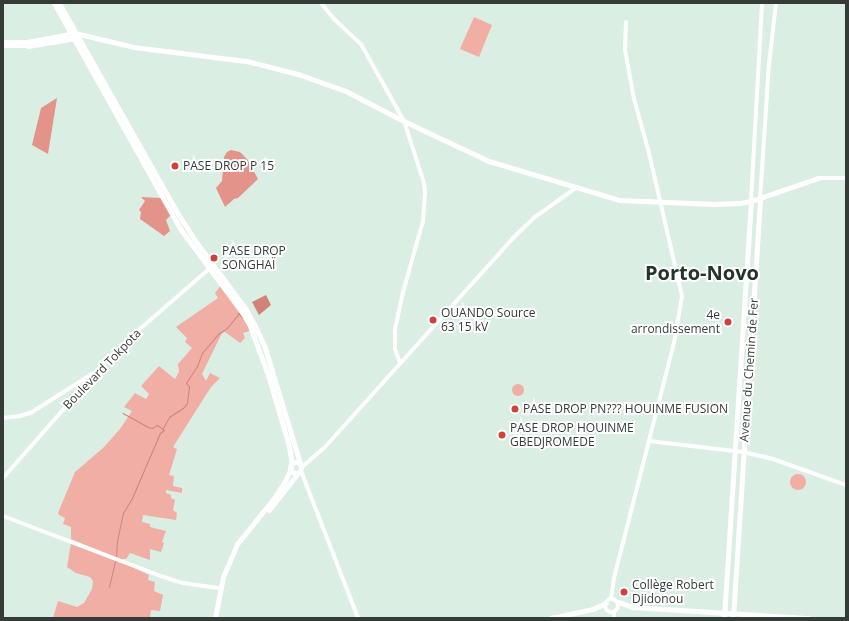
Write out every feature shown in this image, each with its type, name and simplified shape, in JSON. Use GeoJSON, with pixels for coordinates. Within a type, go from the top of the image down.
{"type":"FeatureCollection","features":[{"type":"Feature","properties":{"kind":"highway"},"geometry":{"type":"LineString","coordinates":[[54,3],[76,36],[178,214],[197,243],[245,308],[254,324],[272,369],[300,468]]}},
{"type":"Feature","properties":{"kind":"highway"},"geometry":{"type":"LineString","coordinates":[[59,3],[179,226],[209,269],[242,312],[253,331],[289,446],[293,472],[300,468]]}},
{"type":"Feature","properties":{"kind":"highway"},"geometry":{"type":"LineString","coordinates":[[217,618],[220,588],[237,544],[274,498],[285,482],[291,466],[296,462],[300,468]]}},
{"type":"Feature","properties":{"kind":"highway"},"geometry":{"type":"LineString","coordinates":[[217,618],[226,578],[241,544],[300,468]]}},
{"type":"Feature","properties":{"kind":"main road"},"geometry":{"type":"LineString","coordinates":[[3,46],[28,46],[76,36]]}},
{"type":"Feature","properties":{"kind":"main road"},"geometry":{"type":"LineString","coordinates":[[3,42],[27,42],[76,36],[134,47],[241,60],[298,74],[355,95],[404,121],[489,161],[620,200],[726,204],[752,201],[818,178],[846,178]]}},
{"type":"Feature","properties":{"kind":"main road","name":"Avenue du Chemin de Fer"},"geometry":{"type":"LineString","coordinates":[[733,616],[760,198]]}},
{"type":"Feature","properties":{"kind":"main road","name":"Avenue du Chemin de Fer"},"geometry":{"type":"LineString","coordinates":[[724,618],[752,201]]}},
{"type":"Feature","properties":{"kind":"main road"},"geometry":{"type":"LineString","coordinates":[[551,618],[593,609],[611,599],[632,607]]}},
{"type":"Feature","properties":{"kind":"main road"},"geometry":{"type":"LineString","coordinates":[[619,602],[619,610]]}},
{"type":"Feature","properties":{"kind":"main road"},"geometry":{"type":"LineString","coordinates":[[606,603],[607,611]]}},
{"type":"Feature","properties":{"kind":"main road"},"geometry":{"type":"LineString","coordinates":[[593,609],[607,611],[614,616],[619,610],[632,607],[724,612],[733,616],[809,618]]}},
{"type":"Feature","properties":{"kind":"street"},"geometry":{"type":"LineString","coordinates":[[321,3],[334,19],[360,44],[404,121],[420,169],[425,193],[421,234],[407,275],[395,331],[395,349],[400,363]]}},
{"type":"Feature","properties":{"kind":"street","name":"Avenue du Chemin de Fer"},"geometry":{"type":"LineString","coordinates":[[752,201],[762,3]]}},
{"type":"Feature","properties":{"kind":"street","name":"Avenue du Chemin de Fer"},"geometry":{"type":"LineString","coordinates":[[760,198],[776,3]]}},
{"type":"Feature","properties":{"kind":"street"},"geometry":{"type":"LineString","coordinates":[[611,599],[614,578],[650,441],[677,328],[682,296],[649,153],[634,99],[625,55],[626,22]]}},
{"type":"Feature","properties":{"kind":"street"},"geometry":{"type":"LineString","coordinates":[[358,618],[300,468],[325,447],[520,230],[535,216],[577,187]]}},
{"type":"Feature","properties":{"kind":"street","name":"Boulevard Tokpota"},"geometry":{"type":"LineString","coordinates":[[3,478],[96,372],[137,332],[209,269]]}},
{"type":"Feature","properties":{"kind":"street"},"geometry":{"type":"LineString","coordinates":[[3,418],[20,416],[32,412],[96,372]]}},
{"type":"Feature","properties":{"kind":"street"},"geometry":{"type":"LineString","coordinates":[[650,441],[744,452],[773,459],[846,485]]}},
{"type":"Feature","properties":{"kind":"street"},"geometry":{"type":"LineString","coordinates":[[3,516],[183,583],[220,588]]}},
{"type":"Feature","properties":{"kind":"shaded area"},"geometry":{"type":"Polygon","coordinates":[[[474,17],[492,25],[479,57],[460,49],[474,17]]]}},
{"type":"Feature","properties":{"kind":"shaded area"},"geometry":{"type":"Polygon","coordinates":[[[57,98],[48,154],[32,145],[41,108],[57,98]]]}},
{"type":"Feature","properties":{"kind":"shaded area"},"geometry":{"type":"Polygon","coordinates":[[[231,150],[240,152],[247,159],[258,179],[238,198],[234,199],[225,207],[216,188],[222,181],[224,157],[227,152],[231,150]]]}},
{"type":"Feature","properties":{"kind":"shaded area"},"geometry":{"type":"Polygon","coordinates":[[[141,197],[161,198],[172,214],[166,220],[170,231],[164,236],[140,219],[141,212],[139,210],[145,201],[141,197]]]}},
{"type":"Feature","properties":{"kind":"shaded area"},"geometry":{"type":"Polygon","coordinates":[[[222,284],[241,309],[250,331],[243,333],[245,338],[240,343],[225,332],[222,333],[202,374],[206,381],[210,373],[220,378],[211,387],[173,447],[177,449],[169,475],[174,476],[173,486],[182,488],[182,493],[166,490],[166,493],[171,495],[171,498],[175,500],[173,510],[177,513],[176,520],[143,515],[142,522],[150,524],[150,527],[166,531],[162,542],[164,543],[161,552],[150,549],[150,560],[130,553],[126,559],[123,559],[122,562],[149,575],[148,580],[155,582],[154,591],[163,595],[160,611],[151,610],[150,618],[53,618],[58,601],[77,607],[84,603],[92,589],[93,581],[90,577],[76,573],[67,567],[71,543],[105,553],[71,539],[71,527],[63,524],[65,518],[58,513],[75,472],[103,448],[120,429],[132,411],[124,407],[135,393],[146,399],[149,394],[141,386],[159,366],[175,379],[179,372],[178,364],[192,348],[185,342],[187,338],[176,327],[218,298],[215,293],[222,284]]]}},
{"type":"Feature","properties":{"kind":"shaded area"},"geometry":{"type":"Polygon","coordinates":[[[266,295],[271,305],[259,315],[252,302],[266,295]]]}},
{"type":"Feature","properties":{"kind":"shaded area"},"geometry":{"type":"Polygon","coordinates":[[[518,384],[522,386],[524,390],[522,394],[518,396],[514,394],[512,390],[514,386],[518,384]]]}},
{"type":"Feature","properties":{"kind":"shaded area"},"geometry":{"type":"Polygon","coordinates":[[[798,474],[805,479],[806,482],[801,489],[798,490],[791,485],[790,482],[795,475],[798,474]]]}},
{"type":"Feature","properties":{"kind":"waterway"},"geometry":{"type":"LineString","coordinates":[[163,428],[169,417],[183,408],[187,403],[189,386],[186,383],[197,366],[202,353],[218,334],[227,328],[240,312]]}},
{"type":"Feature","properties":{"kind":"waterway"},"geometry":{"type":"LineString","coordinates":[[238,313],[243,318]]}},
{"type":"Feature","properties":{"kind":"waterway"},"geometry":{"type":"LineString","coordinates":[[116,558],[117,541],[123,513],[132,498],[160,433],[164,430],[157,425],[152,428],[148,427],[123,413]]}},
{"type":"Feature","properties":{"kind":"waterway"},"geometry":{"type":"LineString","coordinates":[[109,587],[115,561]]}},
{"type":"Feature","properties":{"kind":"place","name":"PASE DROP P 15"},"geometry":{"type":"Point","coordinates":[175,166]}},
{"type":"Feature","properties":{"kind":"place","name":"PASE DROP SONGHAÏ"},"geometry":{"type":"Point","coordinates":[214,258]}},
{"type":"Feature","properties":{"kind":"place","name":"OUANDO Source 63 15 kV"},"geometry":{"type":"Point","coordinates":[433,320]}},
{"type":"Feature","properties":{"kind":"place","name":"4e arrondissement"},"geometry":{"type":"Point","coordinates":[728,322]}},
{"type":"Feature","properties":{"kind":"place","name":"PASE DROP PN??? HOUINME FUSION"},"geometry":{"type":"Point","coordinates":[515,409]}},
{"type":"Feature","properties":{"kind":"place","name":"PASE DROP HOUINME GBEDJROMEDE"},"geometry":{"type":"Point","coordinates":[502,435]}},
{"type":"Feature","properties":{"kind":"place","name":"Collège Robert Djidonou"},"geometry":{"type":"Point","coordinates":[624,592]}},
{"type":"Feature","properties":{"kind":"district","name":"Porto-Novo"},"geometry":{"type":"Point","coordinates":[702,272]}}]}
